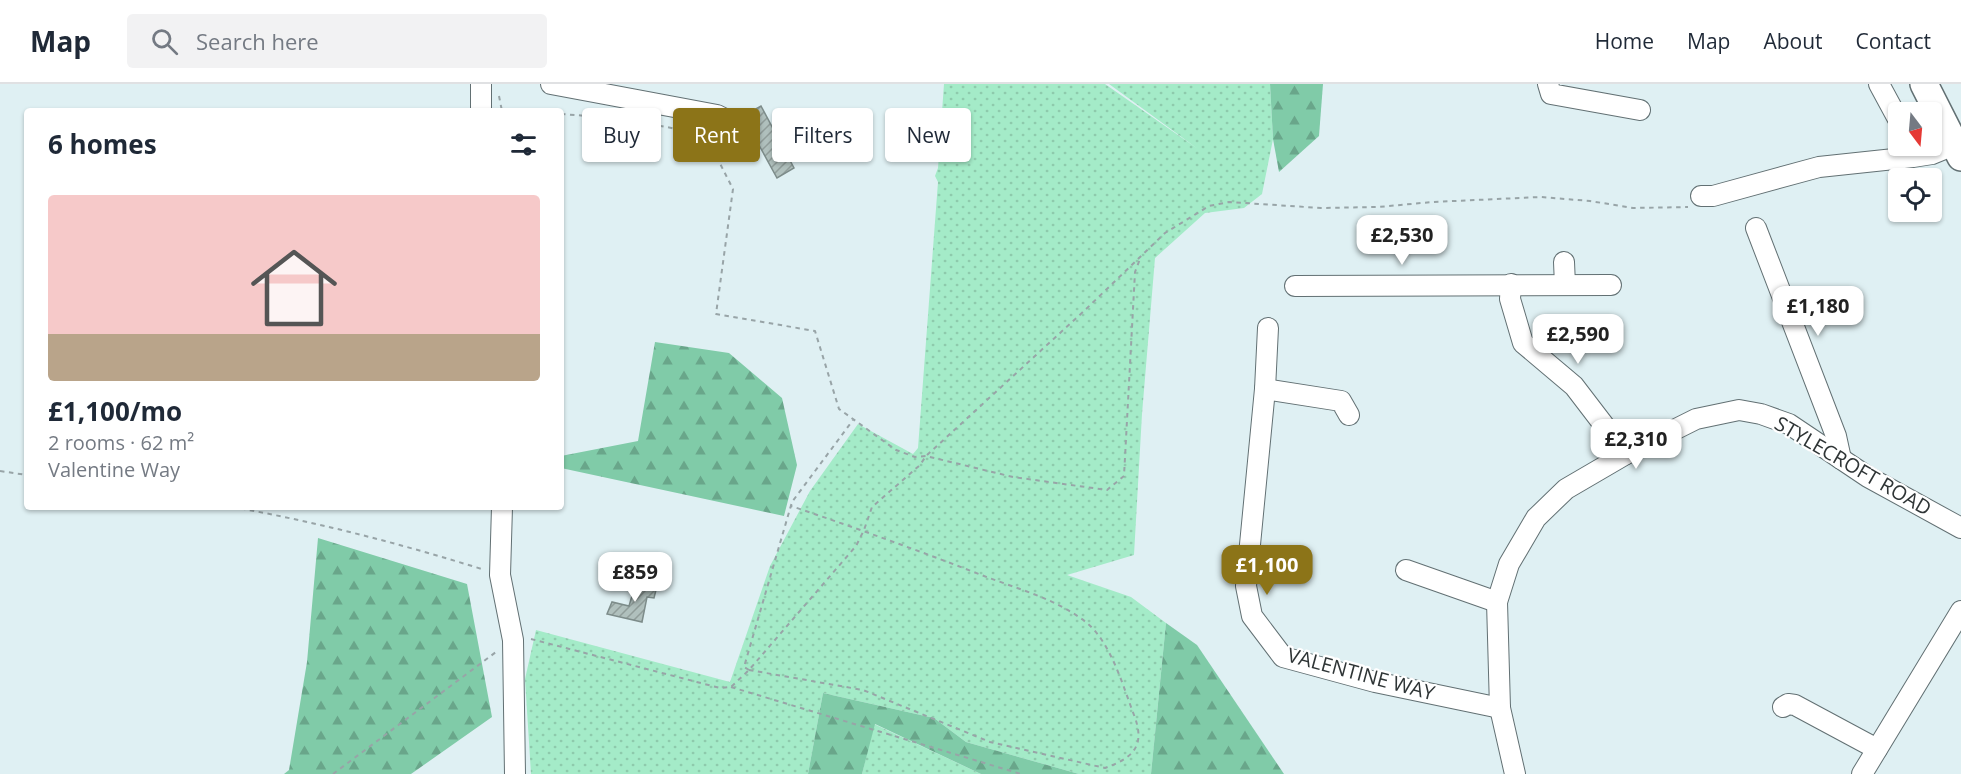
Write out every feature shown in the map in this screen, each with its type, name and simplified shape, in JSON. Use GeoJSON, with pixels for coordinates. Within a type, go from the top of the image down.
{"type":"FeatureCollection","features":[{"type":"Feature","properties":{"kind":"highway"},"geometry":{"type":"LineString","coordinates":[[1924,84],[1948,141]]}},
{"type":"Feature","properties":{"kind":"street"},"geometry":{"type":"LineString","coordinates":[[551,84],[680,108]]}},
{"type":"Feature","properties":{"kind":"street"},"geometry":{"type":"LineString","coordinates":[[1548,84],[1551,94],[1640,110]]}},
{"type":"Feature","properties":{"kind":"street"},"geometry":{"type":"LineString","coordinates":[[1879,84],[1889,102]]}},
{"type":"Feature","properties":{"kind":"street"},"geometry":{"type":"LineString","coordinates":[[482,108],[490,88]]}},
{"type":"Feature","properties":{"kind":"street"},"geometry":{"type":"LineString","coordinates":[[1695,201],[1819,167],[1932,154],[1948,141]]}},
{"type":"Feature","properties":{"kind":"street"},"geometry":{"type":"LineString","coordinates":[[1755,228],[1836,436],[1841,459]]}},
{"type":"Feature","properties":{"kind":"street"},"geometry":{"type":"LineString","coordinates":[[1564,262],[1565,285]]}},
{"type":"Feature","properties":{"kind":"street"},"geometry":{"type":"LineString","coordinates":[[1510,284],[1510,298],[1523,343],[1574,386],[1626,454]]}},
{"type":"Feature","properties":{"kind":"street"},"geometry":{"type":"LineString","coordinates":[[1303,292],[1510,284],[1611,285]]}},
{"type":"Feature","properties":{"kind":"street","name":"VALENTINE WAY"},"geometry":{"type":"LineString","coordinates":[[1268,328],[1265,389],[1246,586],[1252,616],[1283,657],[1375,682],[1500,708]]}},
{"type":"Feature","properties":{"kind":"street"},"geometry":{"type":"LineString","coordinates":[[1265,389],[1341,401],[1349,415]]}},
{"type":"Feature","properties":{"kind":"street","name":"STYLECROFT ROAD"},"geometry":{"type":"LineString","coordinates":[[1515,774],[1500,708],[1497,602],[1509,564],[1536,518],[1566,489],[1626,454],[1696,419],[1739,410],[1761,414],[1789,424],[1868,477],[1961,528]]}},
{"type":"Feature","properties":{"kind":"street"},"geometry":{"type":"LineString","coordinates":[[502,510],[500,575],[512,636],[514,774]]}},
{"type":"Feature","properties":{"kind":"street"},"geometry":{"type":"LineString","coordinates":[[1406,570],[1497,602]]}},
{"type":"Feature","properties":{"kind":"street"},"geometry":{"type":"LineString","coordinates":[[1862,774],[1961,611]]}},
{"type":"Feature","properties":{"kind":"street"},"geometry":{"type":"LineString","coordinates":[[1784,706],[1795,705],[1877,748]]}},
{"type":"Feature","properties":{"kind":"path"},"geometry":{"type":"LineString","coordinates":[[490,88],[500,108]]}},
{"type":"Feature","properties":{"kind":"path"},"geometry":{"type":"LineString","coordinates":[[564,114],[616,117],[705,134],[733,189],[716,314],[815,331],[839,409],[896,450],[915,457],[926,456],[1012,477],[1107,490],[1124,476],[1135,272],[1141,256]]}},
{"type":"Feature","properties":{"kind":"path"},"geometry":{"type":"LineString","coordinates":[[731,687],[749,670],[856,546],[872,507],[920,465],[926,456],[1166,233],[1209,206],[1229,202],[1321,208],[1378,207],[1541,196],[1633,208],[1695,201]]}},
{"type":"Feature","properties":{"kind":"path"},"geometry":{"type":"LineString","coordinates":[[791,506],[864,530],[1056,603],[1088,623],[1104,644],[1117,670],[1139,729],[1135,750],[1123,762],[1105,768],[990,742],[863,690],[749,670],[744,667],[791,506],[853,420]]}},
{"type":"Feature","properties":{"kind":"path"},"geometry":{"type":"LineString","coordinates":[[0,471],[24,475]]}},
{"type":"Feature","properties":{"kind":"path"},"geometry":{"type":"LineString","coordinates":[[249,510],[296,518],[394,543],[500,575]]}},
{"type":"Feature","properties":{"kind":"path"},"geometry":{"type":"LineString","coordinates":[[333,774],[512,636],[720,688],[731,687],[1021,774]]}},
{"type":"Feature","properties":{"kind":"green space"},"geometry":{"type":"Polygon","coordinates":[[[944,84],[1105,84],[1198,149],[1109,84],[1270,84],[1273,139],[1262,194],[1244,208],[1205,213],[1155,258],[1142,414],[1134,555],[1067,575],[1131,597],[1166,623],[1151,774],[1079,774],[966,742],[934,718],[823,693],[808,774],[531,774],[525,679],[536,630],[730,682],[770,566],[810,491],[858,424],[913,454],[918,448],[938,182],[935,176],[938,162],[971,162],[971,108],[942,108],[944,84]]]}},
{"type":"Feature","properties":{"kind":"green space"},"geometry":{"type":"Polygon","coordinates":[[[1270,84],[1323,84],[1319,136],[1279,172],[1273,139],[1270,84]]]}},
{"type":"Feature","properties":{"kind":"green space"},"geometry":{"type":"Polygon","coordinates":[[[655,342],[729,353],[782,398],[797,465],[784,516],[564,469],[564,455],[638,441],[655,342]]]}},
{"type":"Feature","properties":{"kind":"green space"},"geometry":{"type":"Polygon","coordinates":[[[318,538],[467,584],[492,717],[411,774],[284,774],[289,770],[307,662],[318,538]]]}},
{"type":"Feature","properties":{"kind":"green space"},"geometry":{"type":"Polygon","coordinates":[[[1166,623],[1197,645],[1284,774],[1151,774],[1166,623]]]}},
{"type":"Feature","properties":{"kind":"green space"},"geometry":{"type":"Polygon","coordinates":[[[823,693],[934,718],[966,742],[1079,774],[981,774],[875,724],[862,774],[808,774],[823,693]]]}},
{"type":"Feature","properties":{"kind":"green space"},"geometry":{"type":"Polygon","coordinates":[[[874,724],[981,774],[862,774],[874,724]]]}},
{"type":"Feature","properties":{"kind":"building"},"geometry":{"type":"Polygon","coordinates":[[[761,106],[772,127],[772,162],[791,162],[794,168],[777,178],[760,147],[760,108],[757,108],[761,106]]]}},
{"type":"Feature","properties":{"kind":"building"},"geometry":{"type":"Polygon","coordinates":[[[637,579],[657,586],[654,598],[647,597],[642,622],[607,614],[612,602],[629,606],[637,579]]]}}]}
